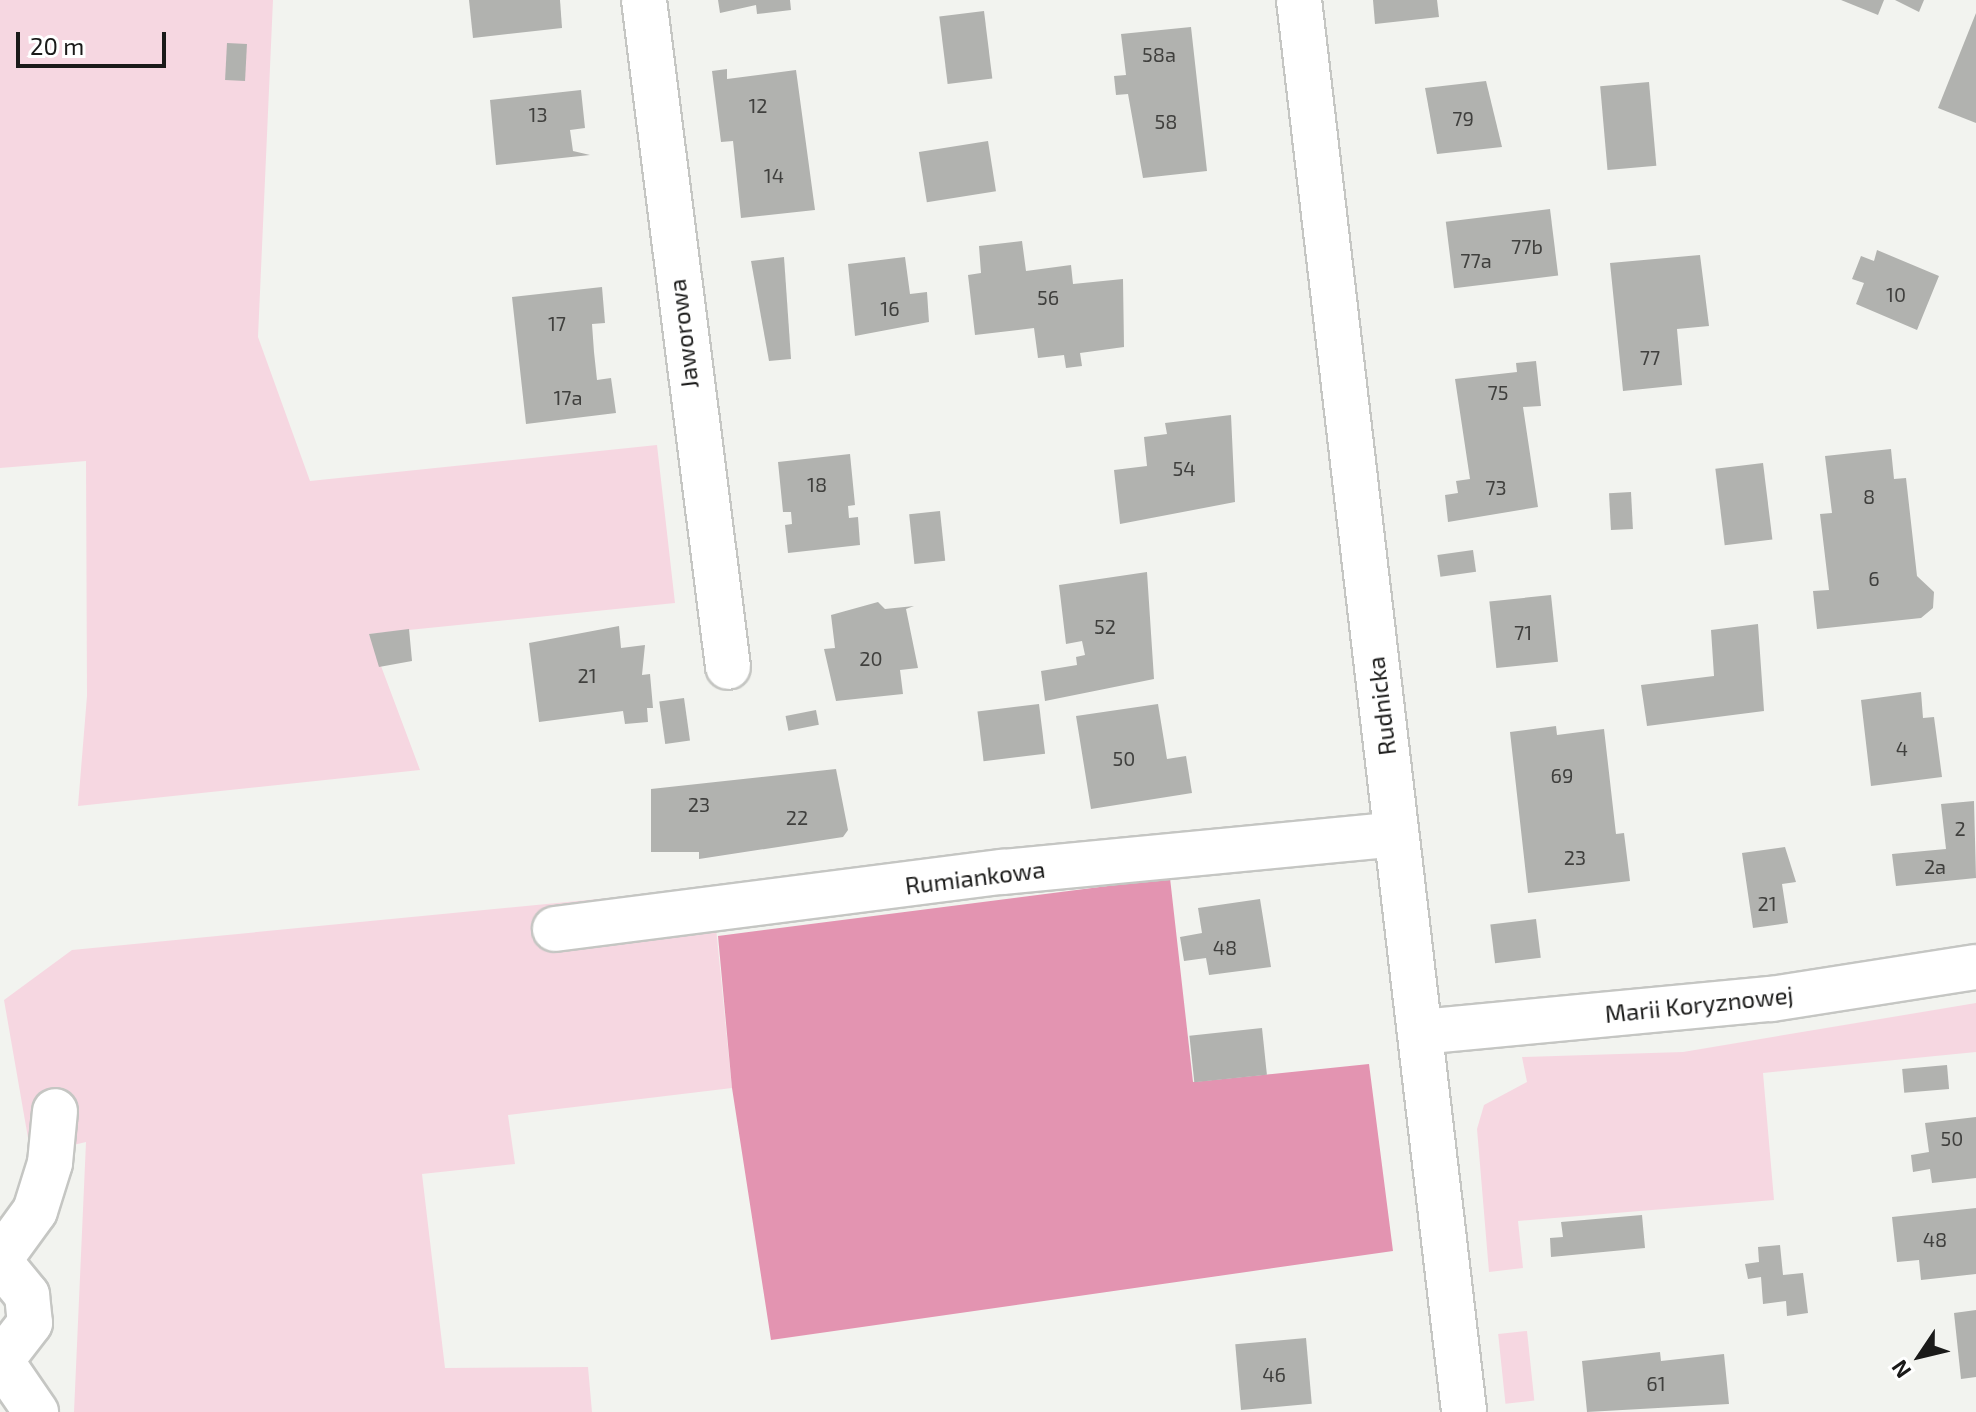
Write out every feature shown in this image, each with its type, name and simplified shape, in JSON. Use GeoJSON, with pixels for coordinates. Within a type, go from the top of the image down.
{"type":"FeatureCollection","features":[{"type":"Feature","properties":{"kind":"street","name":"Jaworowa"},"geometry":{"type":"LineString","coordinates":[[644,0],[728,667]]}},
{"type":"Feature","properties":{"kind":"street","name":"Rudnicka"},"geometry":{"type":"LineString","coordinates":[[1299,0],[1464,1412]]}},
{"type":"Feature","properties":{"kind":"street","name":"Rumiankowa"},"geometry":{"type":"LineString","coordinates":[[555,929],[1003,872],[1396,834]]}},
{"type":"Feature","properties":{"kind":"street","name":"Marii Koryznowej"},"geometry":{"type":"LineString","coordinates":[[1420,1032],[1771,999],[1976,967]]}},
{"type":"Feature","properties":{"kind":"street"},"geometry":{"type":"LineString","coordinates":[[36,1412],[0,1361],[30,1323],[27,1295],[0,1260],[35,1211],[50,1163],[55,1111]]}},
{"type":"Feature","properties":{"kind":"shaded area"},"geometry":{"type":"Polygon","coordinates":[[[0,0],[273,0],[258,337],[310,481],[657,445],[675,603],[369,634],[420,770],[78,806],[87,696],[86,461],[0,468],[0,0]]]}},
{"type":"Feature","properties":{"kind":"shaded area"},"geometry":{"type":"Polygon","coordinates":[[[1170,878],[1193,1082],[1369,1064],[1393,1251],[771,1340],[732,1088],[718,936],[1170,878]]]}},
{"type":"Feature","properties":{"kind":"shaded area"},"geometry":{"type":"Polygon","coordinates":[[[712,888],[732,1088],[508,1115],[515,1164],[422,1174],[445,1368],[588,1367],[592,1412],[74,1412],[86,1142],[31,1155],[4,1000],[72,950],[712,888]]]}},
{"type":"Feature","properties":{"kind":"shaded area"},"geometry":{"type":"Polygon","coordinates":[[[1976,1003],[1976,1052],[1763,1073],[1774,1200],[1518,1221],[1523,1268],[1489,1272],[1477,1129],[1484,1105],[1527,1082],[1522,1057],[1683,1052],[1976,1003]]]}},
{"type":"Feature","properties":{"kind":"shaded area"},"geometry":{"type":"Polygon","coordinates":[[[1527,1331],[1534,1401],[1505,1404],[1498,1334],[1527,1331]]]}},
{"type":"Feature","properties":{"kind":"building"},"geometry":{"type":"Polygon","coordinates":[[[469,0],[560,0],[562,28],[473,38],[469,0]]]}},
{"type":"Feature","properties":{"kind":"building"},"geometry":{"type":"Polygon","coordinates":[[[718,0],[790,0],[791,10],[757,14],[756,5],[720,13],[718,0]]]}},
{"type":"Feature","properties":{"kind":"building"},"geometry":{"type":"Polygon","coordinates":[[[1373,0],[1437,0],[1439,17],[1375,24],[1373,0]]]}},
{"type":"Feature","properties":{"kind":"building"},"geometry":{"type":"Polygon","coordinates":[[[1841,0],[1884,0],[1878,15],[1841,0]]]}},
{"type":"Feature","properties":{"kind":"building"},"geometry":{"type":"Polygon","coordinates":[[[1895,0],[1924,0],[1919,12],[1895,0]]]}},
{"type":"Feature","properties":{"kind":"building"},"geometry":{"type":"Polygon","coordinates":[[[984,11],[992,78],[948,84],[939,16],[984,11]]]}},
{"type":"Feature","properties":{"kind":"building"},"geometry":{"type":"Polygon","coordinates":[[[1976,13],[1976,123],[1938,108],[1976,13]]]}},
{"type":"Feature","properties":{"kind":"building"},"geometry":{"type":"Polygon","coordinates":[[[1191,27],[1207,171],[1143,178],[1128,94],[1116,95],[1114,76],[1126,75],[1121,34],[1191,27]]]}},
{"type":"Feature","properties":{"kind":"building"},"geometry":{"type":"Polygon","coordinates":[[[227,43],[247,44],[245,81],[225,80],[227,43]]]}},
{"type":"Feature","properties":{"kind":"building"},"geometry":{"type":"Polygon","coordinates":[[[727,69],[727,79],[796,70],[815,210],[741,218],[733,141],[721,142],[712,71],[727,69]]]}},
{"type":"Feature","properties":{"kind":"building"},"geometry":{"type":"Polygon","coordinates":[[[1486,81],[1502,147],[1437,154],[1425,88],[1486,81]]]}},
{"type":"Feature","properties":{"kind":"building"},"geometry":{"type":"Polygon","coordinates":[[[1649,82],[1656,166],[1608,170],[1600,86],[1649,82]]]}},
{"type":"Feature","properties":{"kind":"building"},"geometry":{"type":"Polygon","coordinates":[[[581,90],[585,128],[570,130],[573,151],[590,155],[496,165],[490,100],[581,90]]]}},
{"type":"Feature","properties":{"kind":"building"},"geometry":{"type":"Polygon","coordinates":[[[988,141],[996,191],[927,202],[919,152],[988,141]]]}},
{"type":"Feature","properties":{"kind":"building"},"geometry":{"type":"Polygon","coordinates":[[[1550,209],[1558,276],[1454,288],[1446,222],[1550,209]]]}},
{"type":"Feature","properties":{"kind":"building"},"geometry":{"type":"Polygon","coordinates":[[[1022,241],[1026,271],[1071,265],[1073,284],[1123,279],[1124,347],[1080,353],[1082,366],[1066,368],[1064,355],[1038,358],[1034,328],[975,335],[968,275],[981,273],[979,246],[1022,241]]]}},
{"type":"Feature","properties":{"kind":"building"},"geometry":{"type":"Polygon","coordinates":[[[1877,250],[1939,276],[1917,330],[1856,304],[1864,283],[1852,279],[1861,256],[1874,261],[1877,250]]]}},
{"type":"Feature","properties":{"kind":"building"},"geometry":{"type":"Polygon","coordinates":[[[1700,255],[1709,326],[1677,329],[1682,385],[1623,391],[1610,263],[1700,255]]]}},
{"type":"Feature","properties":{"kind":"building"},"geometry":{"type":"Polygon","coordinates":[[[784,257],[791,359],[769,361],[751,261],[784,257]]]}},
{"type":"Feature","properties":{"kind":"building"},"geometry":{"type":"Polygon","coordinates":[[[905,257],[910,294],[927,292],[929,322],[855,336],[848,264],[905,257]]]}},
{"type":"Feature","properties":{"kind":"building"},"geometry":{"type":"Polygon","coordinates":[[[602,287],[605,323],[592,324],[597,380],[611,378],[616,413],[526,424],[512,297],[602,287]]]}},
{"type":"Feature","properties":{"kind":"building"},"geometry":{"type":"Polygon","coordinates":[[[1536,361],[1541,406],[1523,407],[1538,507],[1448,522],[1445,495],[1458,493],[1456,481],[1470,479],[1455,379],[1517,372],[1516,363],[1536,361]]]}},
{"type":"Feature","properties":{"kind":"building"},"geometry":{"type":"Polygon","coordinates":[[[1231,415],[1235,502],[1120,524],[1114,470],[1147,466],[1144,437],[1167,434],[1165,423],[1231,415]]]}},
{"type":"Feature","properties":{"kind":"building"},"geometry":{"type":"Polygon","coordinates":[[[1891,449],[1894,479],[1906,478],[1917,576],[1934,592],[1933,608],[1921,618],[1817,629],[1813,591],[1829,590],[1820,514],[1832,513],[1825,456],[1891,449]]]}},
{"type":"Feature","properties":{"kind":"building"},"geometry":{"type":"Polygon","coordinates":[[[850,454],[855,505],[848,506],[849,518],[858,517],[860,545],[788,553],[785,525],[792,524],[791,512],[783,512],[778,462],[850,454]]]}},
{"type":"Feature","properties":{"kind":"building"},"geometry":{"type":"Polygon","coordinates":[[[1763,463],[1772,539],[1725,545],[1715,469],[1763,463]]]}},
{"type":"Feature","properties":{"kind":"building"},"geometry":{"type":"Polygon","coordinates":[[[1631,492],[1633,529],[1611,530],[1609,493],[1631,492]]]}},
{"type":"Feature","properties":{"kind":"building"},"geometry":{"type":"Polygon","coordinates":[[[940,511],[945,561],[914,564],[909,514],[940,511]]]}},
{"type":"Feature","properties":{"kind":"building"},"geometry":{"type":"Polygon","coordinates":[[[1473,550],[1476,572],[1440,577],[1437,555],[1473,550]]]}},
{"type":"Feature","properties":{"kind":"building"},"geometry":{"type":"Polygon","coordinates":[[[1147,572],[1154,679],[1045,701],[1041,671],[1077,665],[1076,657],[1085,655],[1082,641],[1066,644],[1059,585],[1147,572]]]}},
{"type":"Feature","properties":{"kind":"building"},"geometry":{"type":"Polygon","coordinates":[[[1551,595],[1558,662],[1496,668],[1489,601],[1551,595]]]}},
{"type":"Feature","properties":{"kind":"building"},"geometry":{"type":"Polygon","coordinates":[[[878,602],[885,609],[914,606],[906,609],[918,668],[900,670],[903,694],[836,701],[824,649],[835,648],[831,615],[878,602]]]}},
{"type":"Feature","properties":{"kind":"building"},"geometry":{"type":"Polygon","coordinates":[[[1758,624],[1764,711],[1647,726],[1641,685],[1714,676],[1711,630],[1758,624]]]}},
{"type":"Feature","properties":{"kind":"building"},"geometry":{"type":"Polygon","coordinates":[[[619,626],[621,648],[645,645],[642,675],[650,674],[653,708],[647,708],[648,722],[625,724],[623,711],[539,722],[529,643],[619,626]]]}},
{"type":"Feature","properties":{"kind":"building"},"geometry":{"type":"Polygon","coordinates":[[[409,629],[412,661],[379,667],[369,634],[409,629]]]}},
{"type":"Feature","properties":{"kind":"building"},"geometry":{"type":"Polygon","coordinates":[[[1921,692],[1923,718],[1934,717],[1942,777],[1871,786],[1861,700],[1921,692]]]}},
{"type":"Feature","properties":{"kind":"building"},"geometry":{"type":"Polygon","coordinates":[[[684,698],[690,741],[665,744],[659,701],[684,698]]]}},
{"type":"Feature","properties":{"kind":"building"},"geometry":{"type":"Polygon","coordinates":[[[1039,704],[1045,754],[984,761],[977,712],[1039,704]]]}},
{"type":"Feature","properties":{"kind":"building"},"geometry":{"type":"Polygon","coordinates":[[[1158,704],[1167,759],[1186,756],[1192,793],[1091,809],[1076,716],[1158,704]]]}},
{"type":"Feature","properties":{"kind":"building"},"geometry":{"type":"Polygon","coordinates":[[[816,710],[819,725],[788,731],[786,716],[816,710]]]}},
{"type":"Feature","properties":{"kind":"building"},"geometry":{"type":"Polygon","coordinates":[[[1556,726],[1557,735],[1604,729],[1616,834],[1624,833],[1630,881],[1528,893],[1510,732],[1556,726]]]}},
{"type":"Feature","properties":{"kind":"building"},"geometry":{"type":"Polygon","coordinates":[[[836,769],[848,830],[843,837],[699,859],[699,852],[651,852],[651,789],[836,769]]]}},
{"type":"Feature","properties":{"kind":"building"},"geometry":{"type":"Polygon","coordinates":[[[1974,801],[1976,878],[1896,886],[1892,854],[1946,849],[1941,804],[1974,801]]]}},
{"type":"Feature","properties":{"kind":"building"},"geometry":{"type":"Polygon","coordinates":[[[1785,847],[1796,882],[1782,884],[1788,923],[1753,928],[1742,853],[1785,847]]]}},
{"type":"Feature","properties":{"kind":"building"},"geometry":{"type":"Polygon","coordinates":[[[1260,899],[1271,967],[1209,975],[1206,958],[1184,961],[1180,937],[1202,933],[1198,908],[1260,899]]]}},
{"type":"Feature","properties":{"kind":"building"},"geometry":{"type":"Polygon","coordinates":[[[1536,919],[1541,958],[1495,963],[1490,925],[1536,919]]]}},
{"type":"Feature","properties":{"kind":"building"},"geometry":{"type":"Polygon","coordinates":[[[1262,1028],[1267,1075],[1194,1082],[1189,1036],[1262,1028]]]}},
{"type":"Feature","properties":{"kind":"building"},"geometry":{"type":"Polygon","coordinates":[[[1947,1065],[1949,1089],[1904,1093],[1902,1069],[1947,1065]]]}},
{"type":"Feature","properties":{"kind":"building"},"geometry":{"type":"Polygon","coordinates":[[[1976,1117],[1976,1178],[1932,1183],[1930,1169],[1913,1172],[1911,1155],[1929,1152],[1925,1123],[1976,1117]]]}},
{"type":"Feature","properties":{"kind":"building"},"geometry":{"type":"Polygon","coordinates":[[[1976,1208],[1976,1274],[1921,1280],[1919,1260],[1897,1262],[1892,1217],[1976,1208]]]}},
{"type":"Feature","properties":{"kind":"building"},"geometry":{"type":"Polygon","coordinates":[[[1642,1215],[1645,1248],[1551,1257],[1550,1238],[1563,1237],[1561,1222],[1642,1215]]]}},
{"type":"Feature","properties":{"kind":"building"},"geometry":{"type":"Polygon","coordinates":[[[1780,1245],[1783,1275],[1803,1273],[1808,1313],[1787,1316],[1786,1301],[1763,1304],[1761,1277],[1748,1279],[1745,1264],[1759,1262],[1758,1247],[1780,1245]]]}},
{"type":"Feature","properties":{"kind":"building"},"geometry":{"type":"Polygon","coordinates":[[[1976,1310],[1976,1377],[1961,1379],[1954,1313],[1976,1310]]]}},
{"type":"Feature","properties":{"kind":"building"},"geometry":{"type":"Polygon","coordinates":[[[1306,1338],[1312,1404],[1241,1410],[1235,1344],[1306,1338]]]}},
{"type":"Feature","properties":{"kind":"building"},"geometry":{"type":"Polygon","coordinates":[[[1660,1352],[1661,1361],[1724,1354],[1729,1404],[1587,1412],[1582,1361],[1660,1352]]]}}]}
